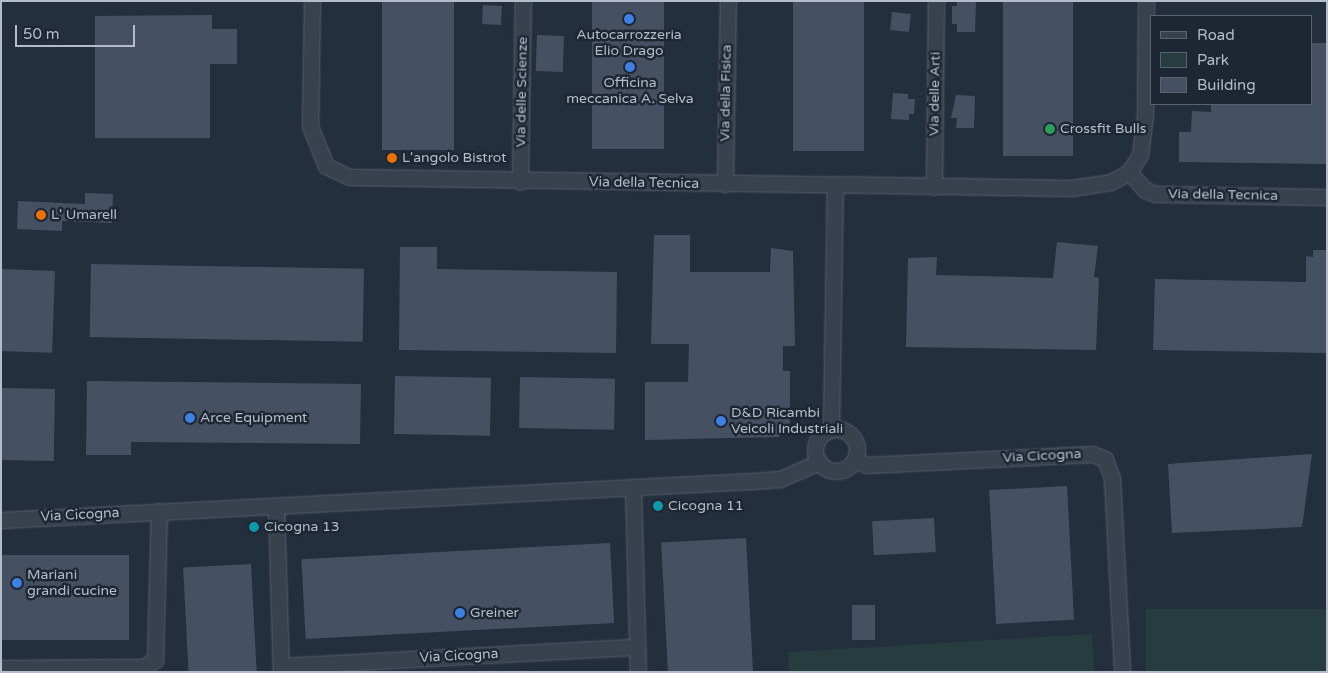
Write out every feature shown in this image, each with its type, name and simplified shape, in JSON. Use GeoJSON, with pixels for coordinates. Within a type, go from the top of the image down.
{"type":"FeatureCollection","features":[{"type":"Feature","properties":{"kind":"street","name":"Via della Tecnica"},"geometry":{"type":"LineString","coordinates":[[312,1],[310,126],[326,166],[363,179],[835,186],[1094,187],[1128,172],[1145,190],[1155,194],[1327,196]]}},
{"type":"Feature","properties":{"kind":"street","name":"Via delle Scienze"},"geometry":{"type":"LineString","coordinates":[[520,182],[523,1]]}},
{"type":"Feature","properties":{"kind":"street","name":"Via della Fisica"},"geometry":{"type":"LineString","coordinates":[[725,184],[728,1]]}},
{"type":"Feature","properties":{"kind":"street","name":"Via delle Arti"},"geometry":{"type":"LineString","coordinates":[[934,187],[936,1]]}},
{"type":"Feature","properties":{"kind":"street"},"geometry":{"type":"LineString","coordinates":[[1128,172],[1140,155],[1143,140],[1146,1]]}},
{"type":"Feature","properties":{"kind":"street"},"geometry":{"type":"LineString","coordinates":[[831,430],[850,435],[856,447],[854,460],[837,471],[819,462],[816,443],[831,430],[835,186]]}},
{"type":"Feature","properties":{"kind":"street","name":"Via Cicogna"},"geometry":{"type":"LineString","coordinates":[[854,460],[867,465],[1092,454],[1105,459],[1112,478],[1122,672]]}},
{"type":"Feature","properties":{"kind":"street","name":"Via Cicogna"},"geometry":{"type":"LineString","coordinates":[[1,520],[780,479],[819,462]]}},
{"type":"Feature","properties":{"kind":"street"},"geometry":{"type":"LineString","coordinates":[[632,487],[638,672]]}},
{"type":"Feature","properties":{"kind":"street","name":"Via Cicogna"},"geometry":{"type":"LineString","coordinates":[[276,506],[281,669],[637,647]]}},
{"type":"Feature","properties":{"kind":"street"},"geometry":{"type":"LineString","coordinates":[[1,668],[143,667],[155,660],[159,511]]}},
{"type":"Feature","properties":{"kind":"green space"},"geometry":{"type":"Polygon","coordinates":[[[1146,609],[1327,609],[1327,672],[1146,672],[1146,609]]]}},
{"type":"Feature","properties":{"kind":"green space"},"geometry":{"type":"Polygon","coordinates":[[[1092,634],[1094,672],[789,672],[788,652],[1092,634]]]}},
{"type":"Feature","properties":{"kind":"building"},"geometry":{"type":"Polygon","coordinates":[[[382,1],[454,1],[454,150],[382,150],[382,1]]]}},
{"type":"Feature","properties":{"kind":"building"},"geometry":{"type":"Polygon","coordinates":[[[592,1],[664,1],[664,149],[592,149],[592,1]]]}},
{"type":"Feature","properties":{"kind":"building"},"geometry":{"type":"Polygon","coordinates":[[[793,1],[864,1],[864,151],[793,151],[793,1]]]}},
{"type":"Feature","properties":{"kind":"building"},"geometry":{"type":"Polygon","coordinates":[[[957,1],[976,1],[975,32],[957,32],[957,24],[952,24],[952,6],[957,6],[957,1]]]}},
{"type":"Feature","properties":{"kind":"building"},"geometry":{"type":"Polygon","coordinates":[[[1003,1],[1073,1],[1073,156],[1003,156],[1003,1]]]}},
{"type":"Feature","properties":{"kind":"building"},"geometry":{"type":"Polygon","coordinates":[[[483,5],[502,6],[501,25],[482,24],[483,5]]]}},
{"type":"Feature","properties":{"kind":"building"},"geometry":{"type":"Polygon","coordinates":[[[892,12],[911,14],[909,32],[890,30],[892,12]]]}},
{"type":"Feature","properties":{"kind":"building"},"geometry":{"type":"Polygon","coordinates":[[[212,15],[212,29],[237,29],[237,64],[210,64],[210,138],[95,138],[95,16],[212,15]]]}},
{"type":"Feature","properties":{"kind":"building"},"geometry":{"type":"Polygon","coordinates":[[[537,35],[564,36],[563,72],[536,71],[537,35]]]}},
{"type":"Feature","properties":{"kind":"building"},"geometry":{"type":"Polygon","coordinates":[[[1313,43],[1327,43],[1327,164],[1179,162],[1179,132],[1191,132],[1192,111],[1211,112],[1211,105],[1313,105],[1313,43]]]}},
{"type":"Feature","properties":{"kind":"building"},"geometry":{"type":"Polygon","coordinates":[[[893,93],[908,94],[908,99],[915,99],[914,114],[909,114],[909,120],[891,119],[893,93]]]}},
{"type":"Feature","properties":{"kind":"building"},"geometry":{"type":"Polygon","coordinates":[[[956,95],[975,96],[974,128],[956,128],[957,118],[951,118],[956,95]]]}},
{"type":"Feature","properties":{"kind":"building"},"geometry":{"type":"Polygon","coordinates":[[[85,193],[113,194],[112,223],[62,221],[62,231],[17,229],[18,201],[85,204],[85,193]]]}},
{"type":"Feature","properties":{"kind":"building"},"geometry":{"type":"Polygon","coordinates":[[[654,235],[690,235],[690,272],[770,272],[771,248],[793,251],[795,346],[783,346],[783,371],[790,371],[790,422],[779,437],[645,440],[645,382],[688,382],[689,344],[651,344],[654,235]]]}},
{"type":"Feature","properties":{"kind":"building"},"geometry":{"type":"Polygon","coordinates":[[[1057,242],[1098,246],[1094,277],[1099,278],[1096,350],[906,347],[908,258],[937,257],[936,275],[1053,278],[1057,242]]]}},
{"type":"Feature","properties":{"kind":"building"},"geometry":{"type":"Polygon","coordinates":[[[400,247],[437,247],[437,269],[617,272],[616,353],[399,350],[400,247]]]}},
{"type":"Feature","properties":{"kind":"building"},"geometry":{"type":"Polygon","coordinates":[[[1313,250],[1327,250],[1327,353],[1153,350],[1155,279],[1306,282],[1306,256],[1313,257],[1313,250]]]}},
{"type":"Feature","properties":{"kind":"building"},"geometry":{"type":"Polygon","coordinates":[[[91,264],[364,269],[363,342],[90,337],[91,264]]]}},
{"type":"Feature","properties":{"kind":"building"},"geometry":{"type":"Polygon","coordinates":[[[1,269],[55,271],[52,353],[1,351],[1,269]]]}},
{"type":"Feature","properties":{"kind":"building"},"geometry":{"type":"Polygon","coordinates":[[[395,376],[491,378],[490,436],[394,434],[395,376]]]}},
{"type":"Feature","properties":{"kind":"building"},"geometry":{"type":"Polygon","coordinates":[[[520,377],[615,379],[614,430],[519,428],[520,377]]]}},
{"type":"Feature","properties":{"kind":"building"},"geometry":{"type":"Polygon","coordinates":[[[87,381],[361,384],[360,444],[131,442],[131,455],[86,455],[87,381]]]}},
{"type":"Feature","properties":{"kind":"building"},"geometry":{"type":"Polygon","coordinates":[[[1,388],[55,389],[54,461],[1,460],[1,388]]]}},
{"type":"Feature","properties":{"kind":"building"},"geometry":{"type":"Polygon","coordinates":[[[1312,454],[1302,527],[1172,533],[1168,464],[1312,454]]]}},
{"type":"Feature","properties":{"kind":"building"},"geometry":{"type":"Polygon","coordinates":[[[1067,486],[1074,620],[996,624],[989,490],[1067,486]]]}},
{"type":"Feature","properties":{"kind":"building"},"geometry":{"type":"Polygon","coordinates":[[[934,518],[936,552],[874,555],[872,521],[934,518]]]}},
{"type":"Feature","properties":{"kind":"building"},"geometry":{"type":"Polygon","coordinates":[[[746,538],[753,672],[668,672],[661,542],[746,538]]]}},
{"type":"Feature","properties":{"kind":"building"},"geometry":{"type":"Polygon","coordinates":[[[610,543],[614,623],[306,639],[301,559],[610,543]]]}},
{"type":"Feature","properties":{"kind":"building"},"geometry":{"type":"Polygon","coordinates":[[[1,555],[129,555],[129,640],[1,640],[1,555]]]}},
{"type":"Feature","properties":{"kind":"building"},"geometry":{"type":"Polygon","coordinates":[[[251,564],[257,672],[189,672],[183,568],[251,564]]]}},
{"type":"Feature","properties":{"kind":"building"},"geometry":{"type":"Polygon","coordinates":[[[852,605],[875,605],[875,640],[852,640],[852,605]]]}},
{"type":"Feature","properties":{"kind":"place","name":"Autocarrozzeria Elio Drago"},"geometry":{"type":"Point","coordinates":[629,19]}},
{"type":"Feature","properties":{"kind":"place","name":"Officina meccanica A. Selva"},"geometry":{"type":"Point","coordinates":[630,67]}},
{"type":"Feature","properties":{"kind":"place","name":"Crossfit Bulls"},"geometry":{"type":"Point","coordinates":[1050,129]}},
{"type":"Feature","properties":{"kind":"place","name":"L'angolo Bistrot"},"geometry":{"type":"Point","coordinates":[392,158]}},
{"type":"Feature","properties":{"kind":"place","name":"L' Umarell"},"geometry":{"type":"Point","coordinates":[41,215]}},
{"type":"Feature","properties":{"kind":"place","name":"Arce Equipment"},"geometry":{"type":"Point","coordinates":[190,418]}},
{"type":"Feature","properties":{"kind":"place","name":"D&D Ricambi Veicoli Industriali"},"geometry":{"type":"Point","coordinates":[721,421]}},
{"type":"Feature","properties":{"kind":"place","name":"Cicogna 11"},"geometry":{"type":"Point","coordinates":[658,506]}},
{"type":"Feature","properties":{"kind":"place","name":"Cicogna 13"},"geometry":{"type":"Point","coordinates":[254,527]}},
{"type":"Feature","properties":{"kind":"place","name":"Mariani grandi cucine"},"geometry":{"type":"Point","coordinates":[17,583]}},
{"type":"Feature","properties":{"kind":"place","name":"Greiner"},"geometry":{"type":"Point","coordinates":[460,613]}}]}
